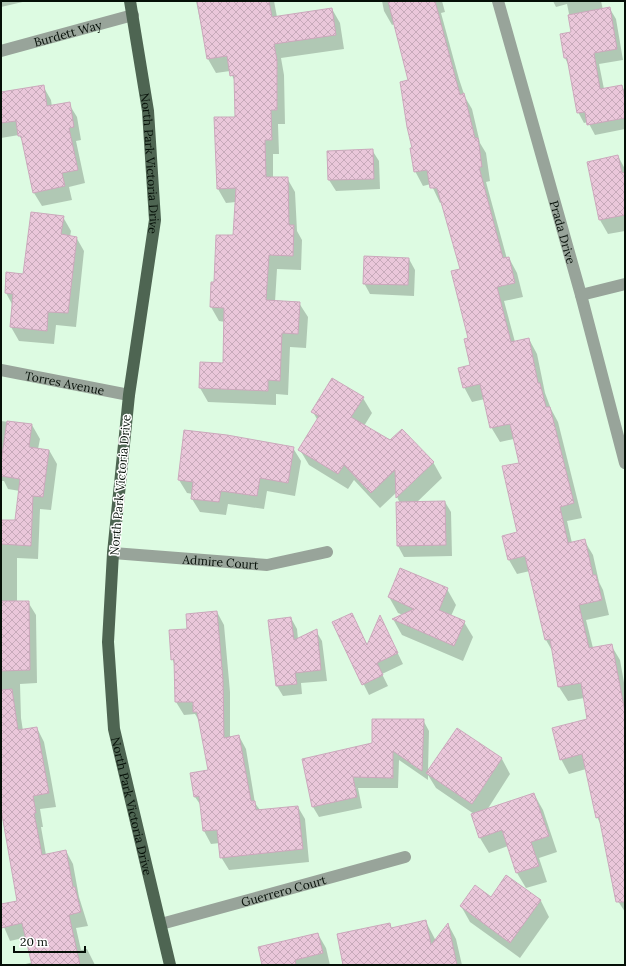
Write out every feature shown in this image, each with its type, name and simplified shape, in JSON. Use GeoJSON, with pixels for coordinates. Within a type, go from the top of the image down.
{"type":"FeatureCollection","features":[{"type":"Feature","properties":{"kind":"main road","name":"North Park Victoria Drive"},"geometry":{"type":"LineString","coordinates":[[130,1],[148,111],[155,220],[129,395],[113,553],[108,642],[114,729],[170,965]]}},
{"type":"Feature","properties":{"kind":"street","name":"Prada Drive"},"geometry":{"type":"LineString","coordinates":[[498,1],[581,295],[625,463]]}},
{"type":"Feature","properties":{"kind":"street","name":"Burdett Way"},"geometry":{"type":"LineString","coordinates":[[1,51],[133,14]]}},
{"type":"Feature","properties":{"kind":"street"},"geometry":{"type":"LineString","coordinates":[[581,295],[625,284]]}},
{"type":"Feature","properties":{"kind":"street","name":"Torres Avenue"},"geometry":{"type":"LineString","coordinates":[[1,370],[129,395]]}},
{"type":"Feature","properties":{"kind":"street","name":"Admire Court"},"geometry":{"type":"LineString","coordinates":[[113,553],[267,565],[327,552]]}},
{"type":"Feature","properties":{"kind":"street","name":"Guerrero Court"},"geometry":{"type":"LineString","coordinates":[[161,924],[405,856]]}},
{"type":"Feature","properties":{"kind":"building"},"geometry":{"type":"Polygon","coordinates":[[[197,1],[269,1],[272,17],[332,8],[336,35],[274,44],[277,60],[277,110],[271,110],[272,140],[265,140],[266,177],[288,177],[289,225],[294,225],[293,256],[269,255],[266,300],[300,302],[298,334],[282,333],[280,381],[268,380],[268,391],[199,388],[200,362],[223,363],[224,308],[210,307],[211,282],[214,282],[216,235],[233,235],[236,188],[217,189],[214,117],[235,117],[234,75],[230,76],[227,56],[207,59],[197,1]]]}},
{"type":"Feature","properties":{"kind":"building"},"geometry":{"type":"Polygon","coordinates":[[[388,1],[435,1],[460,95],[464,93],[475,138],[478,138],[482,167],[479,167],[503,258],[509,257],[515,283],[497,287],[511,342],[529,338],[538,383],[540,383],[546,407],[550,407],[574,503],[560,507],[568,543],[585,539],[593,575],[596,575],[602,600],[579,605],[589,648],[612,644],[625,712],[625,902],[616,902],[599,817],[596,818],[582,754],[560,760],[552,728],[587,719],[581,683],[558,687],[550,639],[545,640],[525,556],[508,560],[502,536],[517,532],[502,466],[519,463],[510,424],[490,428],[480,384],[463,388],[458,368],[470,365],[464,339],[468,338],[451,271],[460,269],[437,188],[430,188],[427,170],[414,172],[410,148],[412,148],[400,82],[408,80],[388,1]]]}},
{"type":"Feature","properties":{"kind":"building"},"geometry":{"type":"Polygon","coordinates":[[[610,7],[617,49],[594,53],[600,89],[622,85],[625,99],[625,118],[587,125],[585,112],[577,113],[567,58],[564,58],[560,34],[571,32],[568,15],[610,7]]]}},
{"type":"Feature","properties":{"kind":"building"},"geometry":{"type":"Polygon","coordinates":[[[44,85],[47,106],[70,102],[74,127],[69,128],[78,170],[62,173],[65,186],[33,193],[21,136],[18,136],[16,121],[1,123],[1,92],[44,85]]]}},
{"type":"Feature","properties":{"kind":"building"},"geometry":{"type":"Polygon","coordinates":[[[373,149],[374,179],[328,180],[327,151],[373,149]]]}},
{"type":"Feature","properties":{"kind":"building"},"geometry":{"type":"Polygon","coordinates":[[[618,155],[622,173],[625,172],[625,215],[599,220],[587,162],[618,155]]]}},
{"type":"Feature","properties":{"kind":"building"},"geometry":{"type":"Polygon","coordinates":[[[31,212],[64,216],[61,234],[77,237],[68,313],[48,312],[47,331],[10,327],[13,294],[5,293],[6,272],[23,274],[31,212]]]}},
{"type":"Feature","properties":{"kind":"building"},"geometry":{"type":"Polygon","coordinates":[[[364,256],[409,258],[408,285],[363,284],[364,256]]]}},
{"type":"Feature","properties":{"kind":"building"},"geometry":{"type":"Polygon","coordinates":[[[332,378],[364,397],[351,417],[390,440],[402,429],[434,462],[396,498],[395,470],[371,493],[344,465],[338,474],[298,450],[319,416],[311,412],[332,378]]]}},
{"type":"Feature","properties":{"kind":"building"},"geometry":{"type":"Polygon","coordinates":[[[7,421],[32,424],[29,447],[49,450],[43,497],[33,496],[31,546],[1,544],[1,520],[15,520],[20,479],[1,476],[1,462],[7,421]]]}},
{"type":"Feature","properties":{"kind":"building"},"geometry":{"type":"Polygon","coordinates":[[[184,430],[227,435],[294,447],[288,483],[260,478],[257,496],[221,491],[219,502],[191,499],[193,482],[178,480],[184,430]]]}},
{"type":"Feature","properties":{"kind":"building"},"geometry":{"type":"Polygon","coordinates":[[[445,501],[446,545],[397,546],[396,502],[445,501]]]}},
{"type":"Feature","properties":{"kind":"building"},"geometry":{"type":"Polygon","coordinates":[[[400,568],[448,588],[439,610],[465,621],[454,646],[392,619],[414,609],[388,597],[400,568]]]}},
{"type":"Feature","properties":{"kind":"building"},"geometry":{"type":"Polygon","coordinates":[[[1,601],[29,601],[30,670],[1,671],[1,601]]]}},
{"type":"Feature","properties":{"kind":"building"},"geometry":{"type":"Polygon","coordinates":[[[217,611],[223,679],[224,738],[239,735],[251,801],[255,801],[256,810],[298,806],[303,849],[220,858],[217,830],[203,831],[199,796],[194,797],[190,773],[208,770],[197,712],[193,712],[193,702],[175,702],[174,659],[171,660],[169,630],[187,629],[186,614],[217,611]]]}},
{"type":"Feature","properties":{"kind":"building"},"geometry":{"type":"Polygon","coordinates":[[[352,613],[367,645],[380,615],[398,653],[377,663],[383,675],[362,685],[332,622],[352,613]]]}},
{"type":"Feature","properties":{"kind":"building"},"geometry":{"type":"Polygon","coordinates":[[[291,617],[294,640],[317,629],[321,670],[295,673],[297,684],[276,686],[268,620],[291,617]]]}},
{"type":"Feature","properties":{"kind":"building"},"geometry":{"type":"Polygon","coordinates":[[[12,689],[18,730],[37,727],[49,793],[33,796],[36,813],[34,813],[42,855],[66,850],[73,887],[75,887],[81,912],[69,915],[80,965],[32,965],[22,923],[1,928],[1,904],[17,901],[1,809],[1,690],[12,689]]]}},
{"type":"Feature","properties":{"kind":"building"},"geometry":{"type":"Polygon","coordinates":[[[372,719],[424,719],[422,771],[393,751],[393,778],[353,777],[357,797],[312,807],[302,759],[372,743],[372,719]]]}},
{"type":"Feature","properties":{"kind":"building"},"geometry":{"type":"Polygon","coordinates":[[[457,728],[502,758],[472,804],[426,773],[457,728]]]}},
{"type":"Feature","properties":{"kind":"building"},"geometry":{"type":"Polygon","coordinates":[[[534,793],[549,836],[531,842],[539,866],[516,873],[502,830],[479,838],[471,814],[534,793]]]}},
{"type":"Feature","properties":{"kind":"building"},"geometry":{"type":"Polygon","coordinates":[[[506,875],[541,900],[510,943],[460,906],[475,885],[491,897],[506,875]]]}},
{"type":"Feature","properties":{"kind":"building"},"geometry":{"type":"Polygon","coordinates":[[[426,920],[431,945],[448,923],[457,965],[343,965],[337,934],[390,923],[391,928],[426,920]]]}},
{"type":"Feature","properties":{"kind":"building"},"geometry":{"type":"Polygon","coordinates":[[[318,933],[323,953],[295,960],[296,965],[262,965],[258,947],[318,933]]]}}]}
